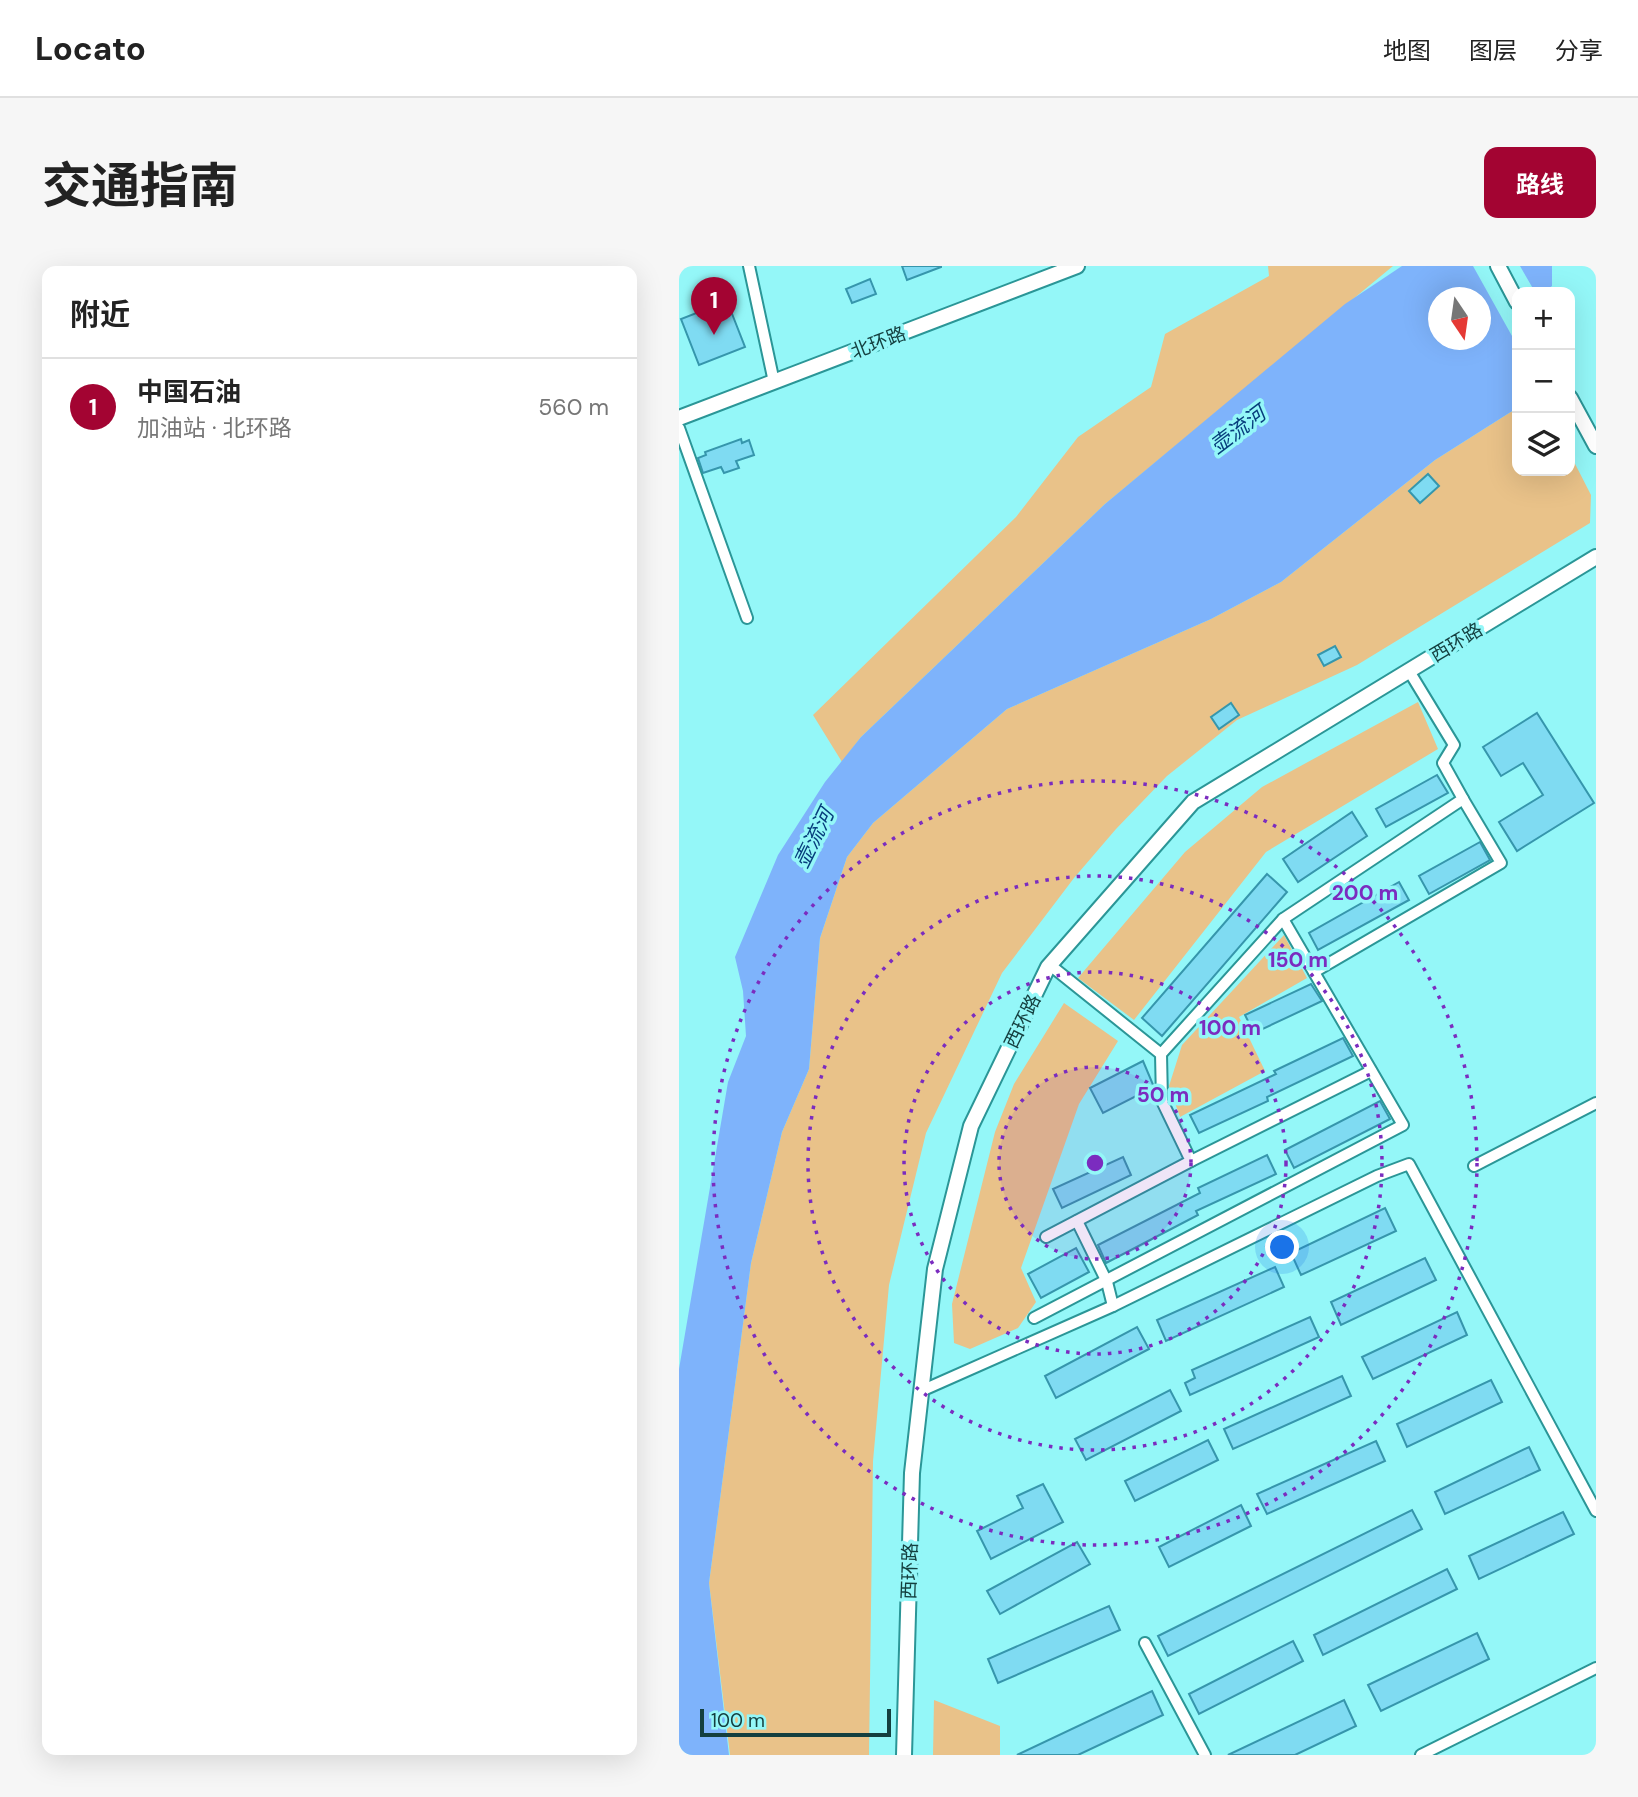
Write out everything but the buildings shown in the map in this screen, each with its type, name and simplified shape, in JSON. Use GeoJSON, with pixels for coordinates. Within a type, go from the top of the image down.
{"type":"FeatureCollection","features":[{"type":"Feature","properties":{"kind":"main road","name":"北环路"},"geometry":{"type":"LineString","coordinates":[[680,418],[1077,266]]}},
{"type":"Feature","properties":{"kind":"main road"},"geometry":{"type":"LineString","coordinates":[[1498,266],[1512,293]]}},
{"type":"Feature","properties":{"kind":"main road"},"geometry":{"type":"LineString","coordinates":[[1575,407],[1596,446]]}},
{"type":"Feature","properties":{"kind":"main road","name":"西环路"},"geometry":{"type":"LineString","coordinates":[[904,1755],[912,1473],[935,1269],[971,1126],[1050,965],[1193,802],[1596,557]]}},
{"type":"Feature","properties":{"kind":"street"},"geometry":{"type":"LineString","coordinates":[[749,266],[774,382]]}},
{"type":"Feature","properties":{"kind":"street"},"geometry":{"type":"LineString","coordinates":[[680,418],[747,618]]}},
{"type":"Feature","properties":{"kind":"street"},"geometry":{"type":"LineString","coordinates":[[1314,972],[1501,863],[1443,763],[1454,745],[1409,671]]}},
{"type":"Feature","properties":{"kind":"street"},"geometry":{"type":"LineString","coordinates":[[1191,1161],[1163,1101],[1161,1054],[1283,919],[1463,799]]}},
{"type":"Feature","properties":{"kind":"street"},"geometry":{"type":"LineString","coordinates":[[1034,1318],[1403,1125],[1283,919]]}},
{"type":"Feature","properties":{"kind":"street"},"geometry":{"type":"LineString","coordinates":[[1050,965],[1161,1054]]}},
{"type":"Feature","properties":{"kind":"street"},"geometry":{"type":"LineString","coordinates":[[1045,1237],[1371,1071]]}},
{"type":"Feature","properties":{"kind":"street"},"geometry":{"type":"LineString","coordinates":[[1473,1167],[1596,1103]]}},
{"type":"Feature","properties":{"kind":"street"},"geometry":{"type":"LineString","coordinates":[[921,1391],[1113,1306],[1377,1176],[1409,1164],[1596,1511]]}},
{"type":"Feature","properties":{"kind":"street"},"geometry":{"type":"LineString","coordinates":[[1077,1221],[1107,1282],[1113,1306]]}},
{"type":"Feature","properties":{"kind":"street"},"geometry":{"type":"LineString","coordinates":[[1145,1643],[1205,1755]]}},
{"type":"Feature","properties":{"kind":"street"},"geometry":{"type":"LineString","coordinates":[[1421,1755],[1596,1668]]}},
{"type":"Feature","properties":{"kind":"shaded area"},"geometry":{"type":"Polygon","coordinates":[[[1268,266],[1393,266],[1105,504],[861,737],[842,762],[813,715],[1016,517],[1078,437],[1151,387],[1165,334],[1269,276],[1268,266]]]}},
{"type":"Feature","properties":{"kind":"shaded area"},"geometry":{"type":"Polygon","coordinates":[[[1512,411],[1512,476],[1575,476],[1575,464],[1591,495],[1590,523],[1357,665],[1237,720],[1167,776],[1116,829],[1074,878],[1002,973],[926,1133],[889,1285],[873,1461],[869,1755],[730,1755],[709,1583],[751,1263],[782,1132],[809,1069],[820,938],[847,857],[873,823],[1007,709],[1211,619],[1281,582],[1435,460],[1512,411]]]}},
{"type":"Feature","properties":{"kind":"shaded area"},"geometry":{"type":"Polygon","coordinates":[[[1418,702],[1438,749],[1266,852],[1134,1020],[1078,978],[1185,852],[1262,787],[1418,702]]]}},
{"type":"Feature","properties":{"kind":"shaded area"},"geometry":{"type":"Polygon","coordinates":[[[1284,935],[1307,978],[1239,1017],[1265,1071],[1180,1117],[1169,1086],[1182,1045],[1284,935]]]}},
{"type":"Feature","properties":{"kind":"shaded area"},"geometry":{"type":"Polygon","coordinates":[[[1064,1003],[1118,1041],[1079,1104],[1021,1268],[1036,1302],[1018,1328],[970,1349],[954,1343],[952,1304],[995,1132],[1014,1084],[1064,1003]]]}},
{"type":"Feature","properties":{"kind":"shaded area"},"geometry":{"type":"Polygon","coordinates":[[[934,1700],[1000,1726],[1000,1755],[933,1755],[934,1700]]]}},
{"type":"Feature","properties":{"kind":"water","name":"壶流河"},"geometry":{"type":"Polygon","coordinates":[[[1402,266],[1552,266],[1550,287],[1512,287],[1512,411],[1435,460],[1281,582],[1211,619],[1007,709],[873,823],[847,857],[820,938],[809,1069],[782,1132],[751,1263],[709,1583],[729,1755],[679,1755],[679,1369],[728,1082],[746,1036],[743,991],[735,957],[778,855],[825,782],[861,737],[1105,504],[1345,304],[1402,266]]]}},
{"type":"Feature","properties":{"kind":"pier"},"geometry":{"type":"Polygon","coordinates":[[[1473,266],[1520,266],[1532,287],[1512,287],[1512,336],[1491,298],[1491,287],[1485,287],[1473,266]]]}},
{"type":"Feature","properties":{"kind":"place","name":"中国石油"},"geometry":{"type":"Point","coordinates":[714,335]}}]}
